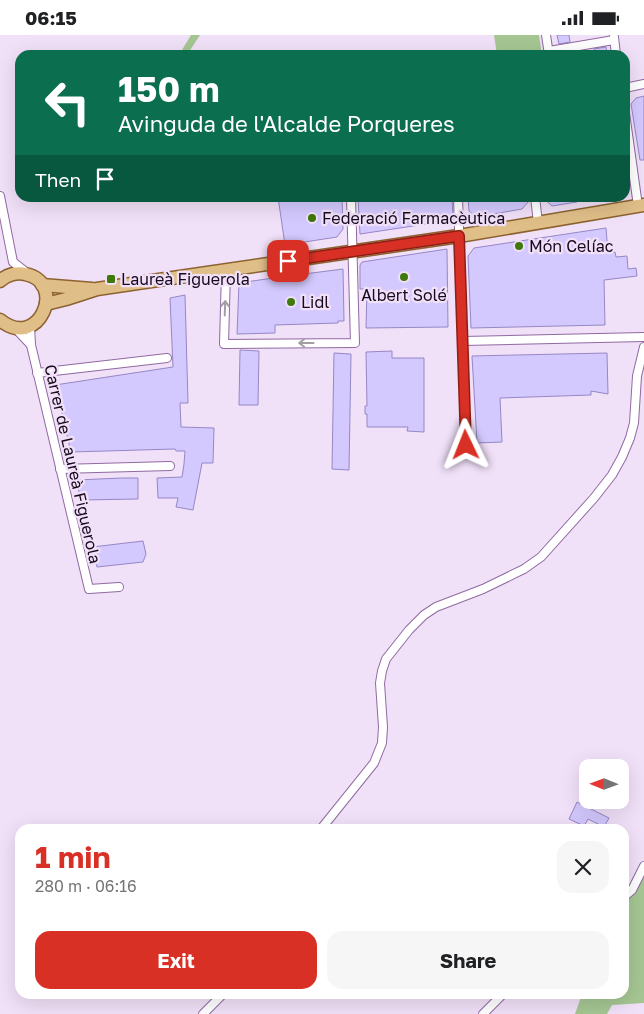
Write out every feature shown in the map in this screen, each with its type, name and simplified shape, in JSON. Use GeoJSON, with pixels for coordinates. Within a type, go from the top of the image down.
{"type":"FeatureCollection","features":[{"type":"Feature","properties":{"kind":"main road"},"geometry":{"type":"LineString","coordinates":[[46,304],[97,289],[459,236],[641,206]]}},
{"type":"Feature","properties":{"kind":"main road"},"geometry":{"type":"LineString","coordinates":[[0,320],[16,328],[23,328],[38,321],[44,313],[46,304],[45,291],[42,285],[31,275],[16,273],[1,280]]}},
{"type":"Feature","properties":{"kind":"main road"},"geometry":{"type":"LineString","coordinates":[[42,285],[97,289]]}},
{"type":"Feature","properties":{"kind":"street"},"geometry":{"type":"LineString","coordinates":[[546,35],[548,50]]}},
{"type":"Feature","properties":{"kind":"street"},"geometry":{"type":"LineString","coordinates":[[561,50],[614,37],[615,50]]}},
{"type":"Feature","properties":{"kind":"street"},"geometry":{"type":"LineString","coordinates":[[630,86],[644,85]]}},
{"type":"Feature","properties":{"kind":"street"},"geometry":{"type":"LineString","coordinates":[[630,157],[641,206]]}},
{"type":"Feature","properties":{"kind":"street"},"geometry":{"type":"LineString","coordinates":[[0,196],[13,263],[31,275]]}},
{"type":"Feature","properties":{"kind":"street"},"geometry":{"type":"LineString","coordinates":[[226,271],[224,344],[354,343],[351,202]]}},
{"type":"Feature","properties":{"kind":"street"},"geometry":{"type":"LineString","coordinates":[[458,202],[466,445]]}},
{"type":"Feature","properties":{"kind":"street"},"geometry":{"type":"LineString","coordinates":[[536,202],[538,223]]}},
{"type":"Feature","properties":{"kind":"street"},"geometry":{"type":"LineString","coordinates":[[1,280],[13,263]]}},
{"type":"Feature","properties":{"kind":"street","name":"Carrer de Laureà Figuerola"},"geometry":{"type":"LineString","coordinates":[[30,325],[31,345],[37,373],[89,589],[119,587]]}},
{"type":"Feature","properties":{"kind":"street","name":"Carrer de Laureà Figuerola"},"geometry":{"type":"LineString","coordinates":[[16,328],[31,345]]}},
{"type":"Feature","properties":{"kind":"street"},"geometry":{"type":"LineString","coordinates":[[463,341],[644,337]]}},
{"type":"Feature","properties":{"kind":"street"},"geometry":{"type":"LineString","coordinates":[[325,824],[374,763],[382,743],[383,727],[380,683],[382,671],[386,659],[409,630],[424,615],[436,607],[483,589],[524,569],[541,557],[612,475],[622,457],[634,423],[637,376],[644,347]]}},
{"type":"Feature","properties":{"kind":"street"},"geometry":{"type":"LineString","coordinates":[[37,373],[167,358]]}},
{"type":"Feature","properties":{"kind":"street"},"geometry":{"type":"LineString","coordinates":[[60,469],[170,466]]}},
{"type":"Feature","properties":{"kind":"street"},"geometry":{"type":"LineString","coordinates":[[629,893],[644,866]]}},
{"type":"Feature","properties":{"kind":"street"},"geometry":{"type":"LineString","coordinates":[[203,1014],[217,999]]}},
{"type":"Feature","properties":{"kind":"street"},"geometry":{"type":"LineString","coordinates":[[483,1014],[498,999]]}},
{"type":"Feature","properties":{"kind":"green space"},"geometry":{"type":"Polygon","coordinates":[[[191,35],[200,35],[190,50],[182,50],[191,35]]]}},
{"type":"Feature","properties":{"kind":"green space"},"geometry":{"type":"Polygon","coordinates":[[[494,35],[539,35],[541,50],[496,50],[494,35]]]}},
{"type":"Feature","properties":{"kind":"green space"},"geometry":{"type":"Polygon","coordinates":[[[644,869],[644,1003],[612,1005],[607,1014],[575,1014],[580,999],[629,999],[629,896],[644,869]]]}},
{"type":"Feature","properties":{"kind":"building"},"geometry":{"type":"Polygon","coordinates":[[[557,35],[569,35],[570,42],[559,44],[557,35]]]}},
{"type":"Feature","properties":{"kind":"building"},"geometry":{"type":"Polygon","coordinates":[[[606,47],[606,50],[594,50],[606,47]]]}},
{"type":"Feature","properties":{"kind":"building"},"geometry":{"type":"Polygon","coordinates":[[[644,96],[644,160],[640,160],[631,104],[636,98],[644,96]]]}},
{"type":"Feature","properties":{"kind":"building","name":"Federació Farmacèutica"},"geometry":{"type":"Polygon","coordinates":[[[279,202],[342,202],[343,229],[337,237],[285,245],[279,202]]]}},
{"type":"Feature","properties":{"kind":"building"},"geometry":{"type":"Polygon","coordinates":[[[358,202],[452,202],[453,220],[360,234],[358,202]]]}},
{"type":"Feature","properties":{"kind":"building"},"geometry":{"type":"Polygon","coordinates":[[[468,202],[528,202],[522,209],[476,217],[469,211],[468,202]]]}},
{"type":"Feature","properties":{"kind":"building"},"geometry":{"type":"Polygon","coordinates":[[[548,202],[577,202],[552,206],[548,202]]]}},
{"type":"Feature","properties":{"kind":"building"},"geometry":{"type":"Polygon","coordinates":[[[606,228],[608,253],[615,252],[616,257],[627,256],[628,269],[636,268],[637,276],[604,280],[605,325],[471,328],[468,256],[474,248],[606,228]]]}},
{"type":"Feature","properties":{"kind":"building","name":"Albert Solé"},"geometry":{"type":"Polygon","coordinates":[[[447,249],[448,327],[366,328],[367,289],[360,289],[360,265],[362,262],[447,249]]]}},
{"type":"Feature","properties":{"kind":"building","name":"Lidl"},"geometry":{"type":"Polygon","coordinates":[[[343,269],[344,321],[338,321],[338,323],[275,325],[275,333],[237,334],[239,283],[343,269]]]}},
{"type":"Feature","properties":{"kind":"building"},"geometry":{"type":"Polygon","coordinates":[[[185,295],[188,403],[180,403],[181,427],[214,428],[213,463],[202,463],[193,510],[176,507],[178,498],[158,498],[157,478],[182,477],[185,451],[176,451],[175,449],[71,452],[55,385],[173,367],[170,298],[185,295]]]}},
{"type":"Feature","properties":{"kind":"building"},"geometry":{"type":"Polygon","coordinates":[[[240,350],[259,351],[258,405],[239,405],[240,350]]]}},
{"type":"Feature","properties":{"kind":"building"},"geometry":{"type":"Polygon","coordinates":[[[392,351],[392,358],[424,358],[424,432],[407,431],[408,427],[367,427],[367,414],[365,414],[365,406],[367,406],[366,352],[392,351]]]}},
{"type":"Feature","properties":{"kind":"building"},"geometry":{"type":"Polygon","coordinates":[[[334,353],[351,354],[349,470],[332,469],[334,353]]]}},
{"type":"Feature","properties":{"kind":"building"},"geometry":{"type":"Polygon","coordinates":[[[607,353],[608,394],[591,391],[591,395],[500,398],[502,442],[477,443],[472,356],[607,353]]]}},
{"type":"Feature","properties":{"kind":"building"},"geometry":{"type":"Polygon","coordinates":[[[138,478],[138,499],[81,500],[76,480],[138,478]]]}},
{"type":"Feature","properties":{"kind":"building"},"geometry":{"type":"Polygon","coordinates":[[[143,541],[146,554],[143,562],[97,567],[92,547],[143,541]]]}},
{"type":"Feature","properties":{"kind":"building"},"geometry":{"type":"Polygon","coordinates":[[[577,802],[579,803],[579,809],[591,809],[609,818],[606,824],[598,824],[588,819],[585,824],[580,824],[569,819],[577,802]]]}},
{"type":"Feature","properties":{"kind":"place","name":"Federació Farmacèutica"},"geometry":{"type":"Point","coordinates":[312,218]}},
{"type":"Feature","properties":{"kind":"place","name":"Món Celíac"},"geometry":{"type":"Point","coordinates":[519,246]}},
{"type":"Feature","properties":{"kind":"place","name":"Albert Solé"},"geometry":{"type":"Point","coordinates":[404,277]}},
{"type":"Feature","properties":{"kind":"place","name":"Laureà Figuerola"},"geometry":{"type":"Point","coordinates":[111,279]}},
{"type":"Feature","properties":{"kind":"place","name":"Lidl"},"geometry":{"type":"Point","coordinates":[291,302]}},
{"type":"Feature","properties":{"kind":"route"},"geometry":{"type":"LineString","coordinates":[[288,261],[459,236],[466,445]]}}]}
